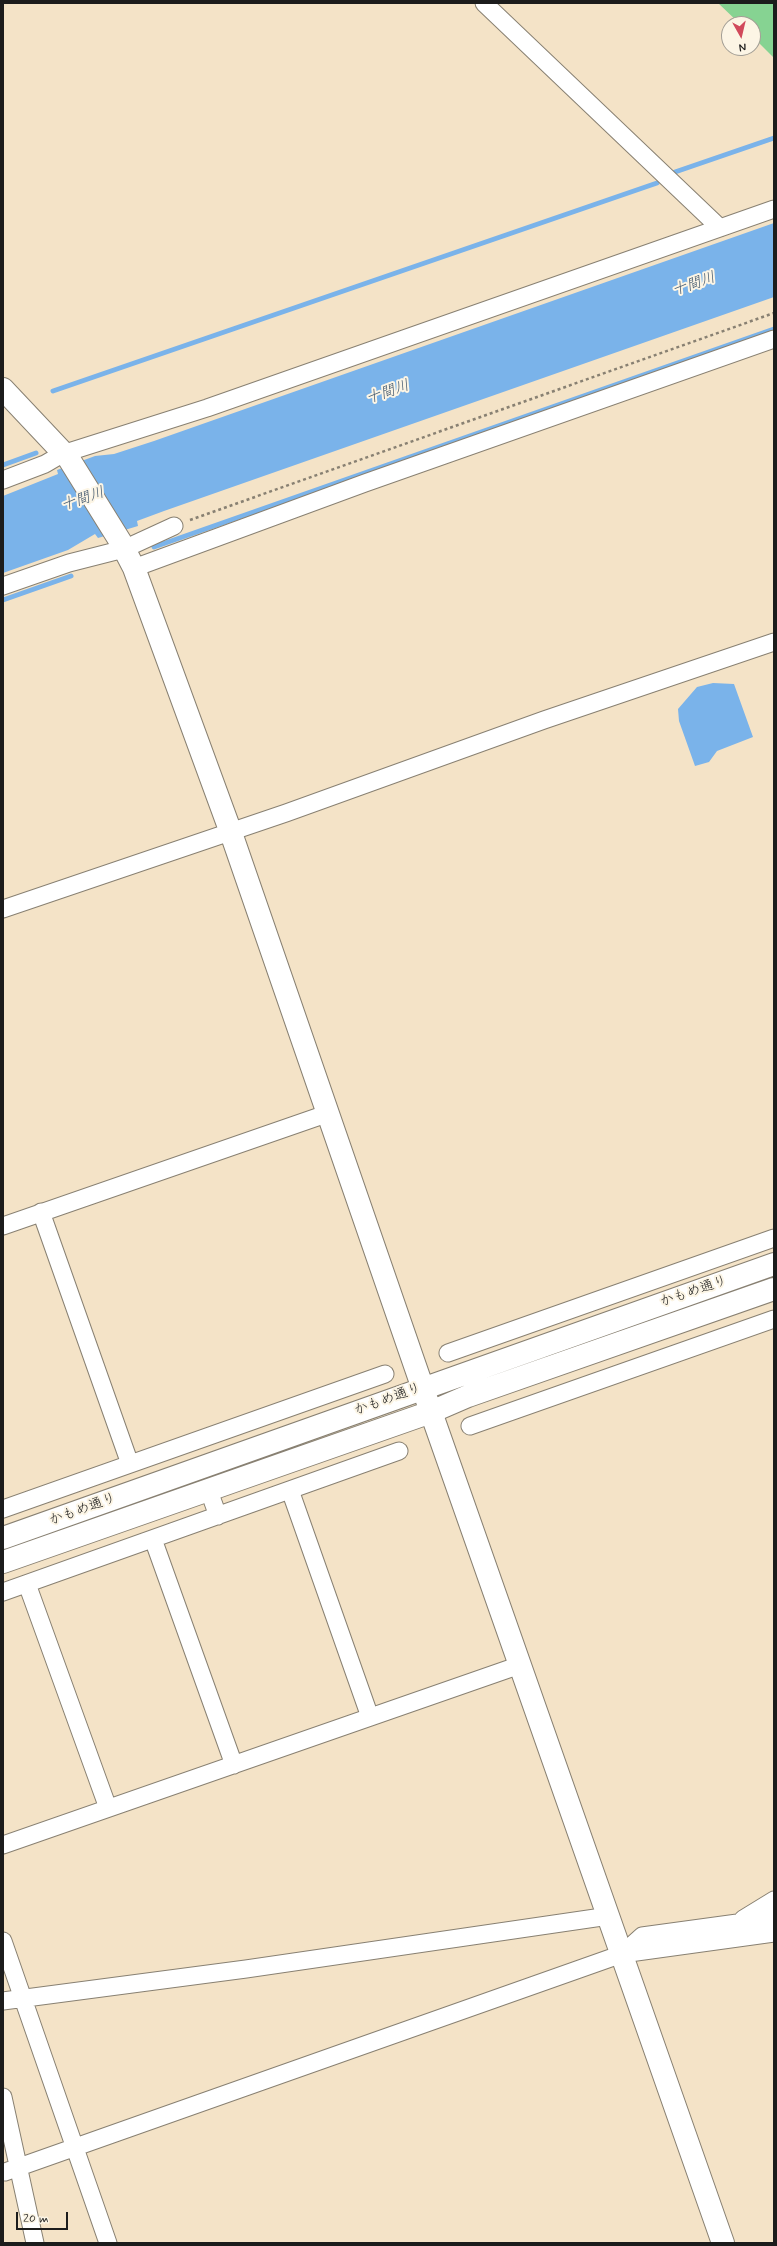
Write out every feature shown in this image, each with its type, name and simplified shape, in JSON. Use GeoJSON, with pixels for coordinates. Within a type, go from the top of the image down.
{"type":"FeatureCollection","features":[{"type":"Feature","properties":{"kind":"street"},"geometry":{"type":"LineString","coordinates":[[484,3],[720,228]]}},
{"type":"Feature","properties":{"kind":"street"},"geometry":{"type":"LineString","coordinates":[[3,480],[66,456],[774,209]]}},
{"type":"Feature","properties":{"kind":"street"},"geometry":{"type":"LineString","coordinates":[[134,568],[365,482],[774,339]]}},
{"type":"Feature","properties":{"kind":"street"},"geometry":{"type":"LineString","coordinates":[[3,390],[66,456],[122,545],[134,568],[230,830],[431,1412],[724,2243]]}},
{"type":"Feature","properties":{"kind":"street"},"geometry":{"type":"LineString","coordinates":[[3,586],[174,526]]}},
{"type":"Feature","properties":{"kind":"street"},"geometry":{"type":"LineString","coordinates":[[3,909],[230,830],[286,813],[544,720],[705,666],[711,662],[774,642]]}},
{"type":"Feature","properties":{"kind":"street"},"geometry":{"type":"LineString","coordinates":[[3,1226],[329,1113]]}},
{"type":"Feature","properties":{"kind":"street"},"geometry":{"type":"LineString","coordinates":[[40,1212],[130,1464]]}},
{"type":"Feature","properties":{"kind":"street"},"geometry":{"type":"LineString","coordinates":[[448,1354],[774,1238]]}},
{"type":"Feature","properties":{"kind":"street","name":"かもめ通り"},"geometry":{"type":"LineString","coordinates":[[3,1538],[774,1264]]}},
{"type":"Feature","properties":{"kind":"street","name":"かもめ通り"},"geometry":{"type":"LineString","coordinates":[[3,1562],[431,1412],[468,1396],[774,1289]]}},
{"type":"Feature","properties":{"kind":"street"},"geometry":{"type":"LineString","coordinates":[[470,1426],[774,1319]]}},
{"type":"Feature","properties":{"kind":"street"},"geometry":{"type":"LineString","coordinates":[[3,1509],[385,1374]]}},
{"type":"Feature","properties":{"kind":"street"},"geometry":{"type":"LineString","coordinates":[[194,1442],[203,1467]]}},
{"type":"Feature","properties":{"kind":"street"},"geometry":{"type":"LineString","coordinates":[[3,1592],[399,1452]]}},
{"type":"Feature","properties":{"kind":"street"},"geometry":{"type":"LineString","coordinates":[[209,1490],[218,1516]]}},
{"type":"Feature","properties":{"kind":"street"},"geometry":{"type":"LineString","coordinates":[[290,1490],[370,1717]]}},
{"type":"Feature","properties":{"kind":"street"},"geometry":{"type":"LineString","coordinates":[[153,1539],[234,1765]]}},
{"type":"Feature","properties":{"kind":"street"},"geometry":{"type":"LineString","coordinates":[[27,1584],[108,1808]]}},
{"type":"Feature","properties":{"kind":"street"},"geometry":{"type":"LineString","coordinates":[[3,1845],[520,1665]]}},
{"type":"Feature","properties":{"kind":"street"},"geometry":{"type":"LineString","coordinates":[[736,1924],[774,1900]]}},
{"type":"Feature","properties":{"kind":"street"},"geometry":{"type":"LineString","coordinates":[[3,2001],[609,1916]]}},
{"type":"Feature","properties":{"kind":"street"},"geometry":{"type":"LineString","coordinates":[[622,1954],[642,1936],[774,1918]]}},
{"type":"Feature","properties":{"kind":"street"},"geometry":{"type":"LineString","coordinates":[[12,2170],[622,1954],[774,1933]]}},
{"type":"Feature","properties":{"kind":"street"},"geometry":{"type":"LineString","coordinates":[[3,1940],[70,2149],[108,2243]]}},
{"type":"Feature","properties":{"kind":"street"},"geometry":{"type":"LineString","coordinates":[[3,2098],[12,2170],[35,2243]]}},
{"type":"Feature","properties":{"kind":"path"},"geometry":{"type":"LineString","coordinates":[[174,526],[774,313]]}},
{"type":"Feature","properties":{"kind":"green space"},"geometry":{"type":"Polygon","coordinates":[[[718,3],[774,3],[774,58],[761,45],[761,16],[732,16],[718,3]]]}},
{"type":"Feature","properties":{"kind":"water","name":"十間川"},"geometry":{"type":"Polygon","coordinates":[[[774,223],[774,297],[164,511],[137,521],[138,526],[98,538],[95,534],[68,550],[3,573],[3,496],[58,474],[57,470],[95,456],[114,454],[154,441],[774,223]]]}},
{"type":"Feature","properties":{"kind":"water"},"geometry":{"type":"Polygon","coordinates":[[[713,683],[734,684],[753,737],[717,751],[709,762],[695,766],[679,721],[678,709],[697,687],[713,683]]]}},
{"type":"Feature","properties":{"kind":"waterway"},"geometry":{"type":"LineString","coordinates":[[675,172],[774,138]]}},
{"type":"Feature","properties":{"kind":"waterway"},"geometry":{"type":"LineString","coordinates":[[53,391],[657,183]]}},
{"type":"Feature","properties":{"kind":"waterway"},"geometry":{"type":"LineString","coordinates":[[154,547],[774,329]]}},
{"type":"Feature","properties":{"kind":"waterway"},"geometry":{"type":"LineString","coordinates":[[3,465],[36,453]]}},
{"type":"Feature","properties":{"kind":"waterway"},"geometry":{"type":"LineString","coordinates":[[3,600],[71,576]]}}]}
